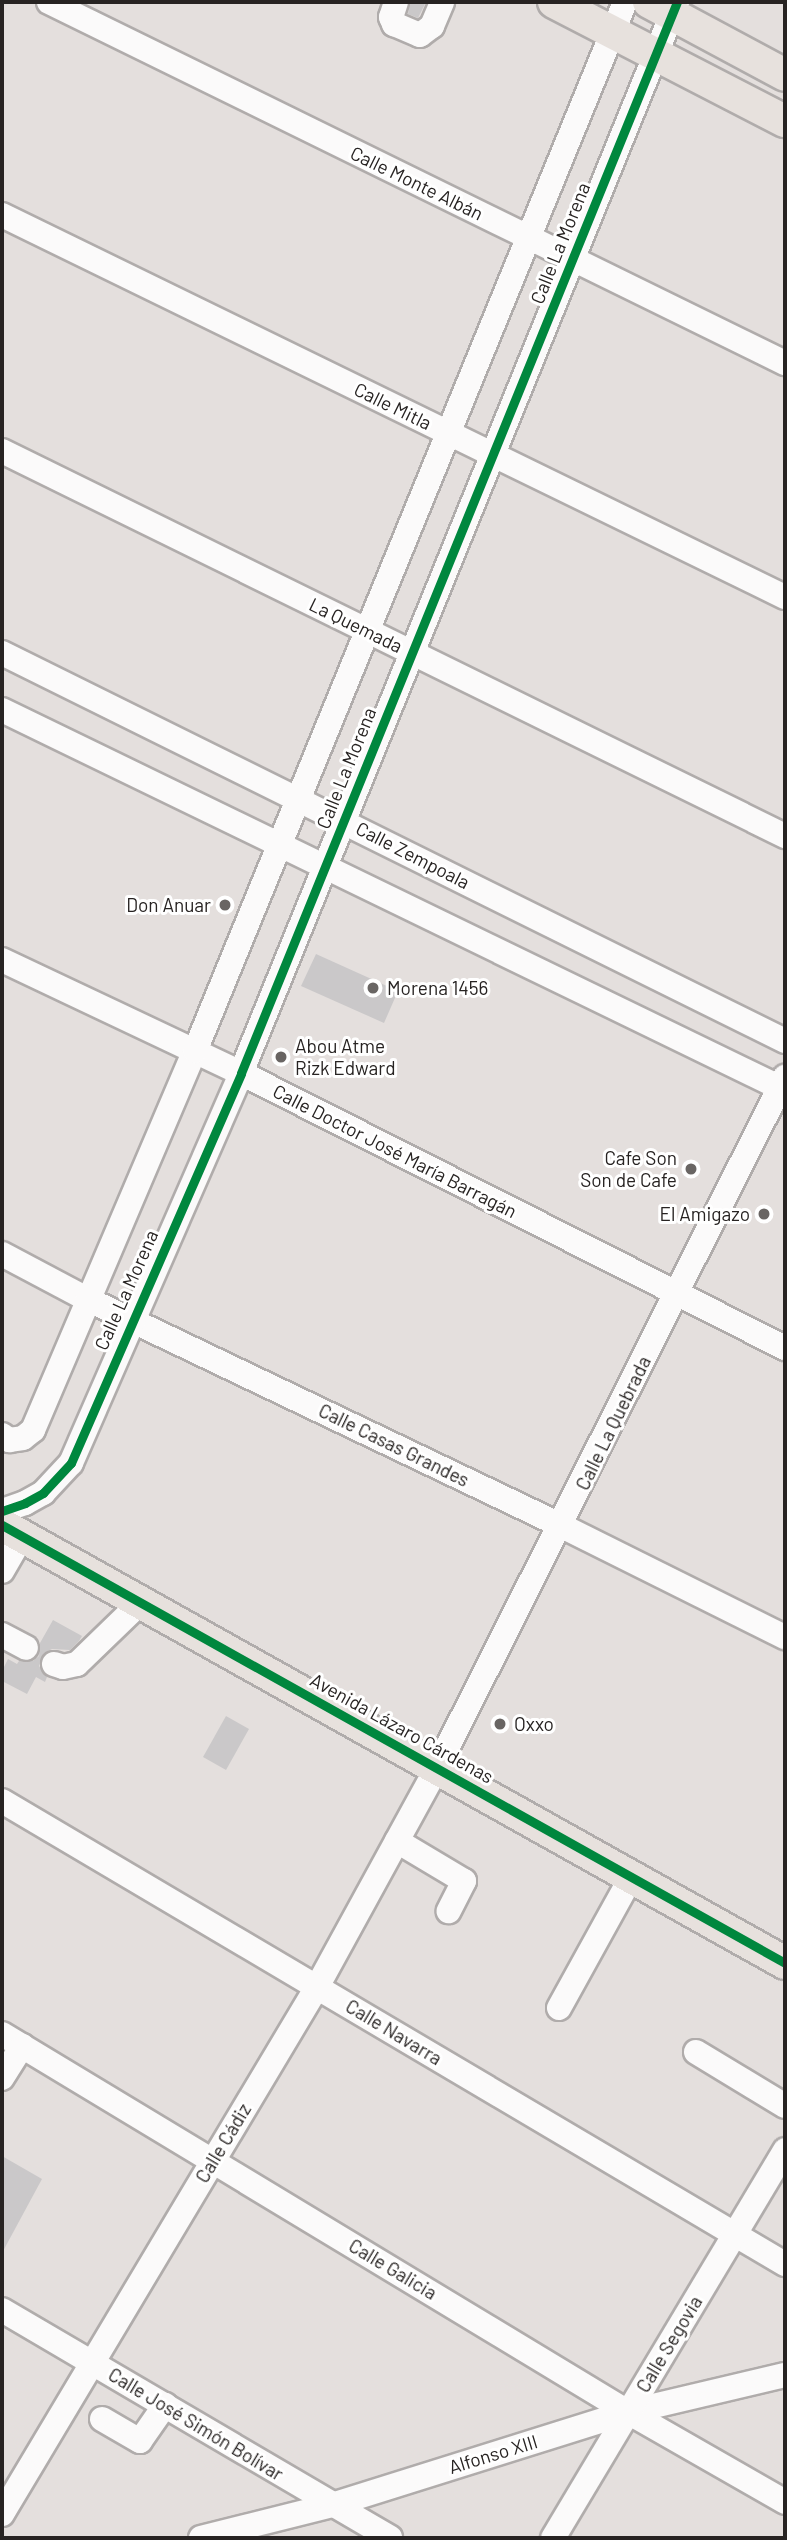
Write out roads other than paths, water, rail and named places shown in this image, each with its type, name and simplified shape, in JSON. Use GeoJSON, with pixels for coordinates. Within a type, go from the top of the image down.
{"type":"FeatureCollection","features":[{"type":"Feature","properties":{"kind":"main road"},"geometry":{"type":"LineString","coordinates":[[554,2],[620,16],[657,52],[785,121]]}},
{"type":"Feature","properties":{"kind":"main road"},"geometry":{"type":"LineString","coordinates":[[666,6],[785,75]]}},
{"type":"Feature","properties":{"kind":"main road","name":"Avenida Lázaro Cárdenas"},"geometry":{"type":"LineString","coordinates":[[12,1531],[785,1963]]}},
{"type":"Feature","properties":{"kind":"street","name":"Calle Monte Albán"},"geometry":{"type":"LineString","coordinates":[[49,2],[785,363]]}},
{"type":"Feature","properties":{"kind":"street"},"geometry":{"type":"LineString","coordinates":[[396,2],[391,17],[394,24],[419,35],[432,26],[442,2]]}},
{"type":"Feature","properties":{"kind":"street","name":"Calle La Morena"},"geometry":{"type":"LineString","coordinates":[[2,1511],[43,1493],[71,1463],[241,1073],[657,52],[666,6]]}},
{"type":"Feature","properties":{"kind":"street","name":"Calle La Morena"},"geometry":{"type":"LineString","coordinates":[[2,1435],[9,1440],[23,1438],[33,1430],[86,1299],[195,1051],[620,16]]}},
{"type":"Feature","properties":{"kind":"street","name":"Calle Mitla"},"geometry":{"type":"LineString","coordinates":[[2,215],[785,597]]}},
{"type":"Feature","properties":{"kind":"street","name":"La Quemada"},"geometry":{"type":"LineString","coordinates":[[2,451],[785,836]]}},
{"type":"Feature","properties":{"kind":"street","name":"Calle Zempoala"},"geometry":{"type":"LineString","coordinates":[[2,653],[785,1041]]}},
{"type":"Feature","properties":{"kind":"street"},"geometry":{"type":"LineString","coordinates":[[2,710],[324,867],[784,1085]]}},
{"type":"Feature","properties":{"kind":"street","name":"Calle Doctor José María Barragán"},"geometry":{"type":"LineString","coordinates":[[2,960],[241,1073],[785,1348]]}},
{"type":"Feature","properties":{"kind":"street","name":"Calle La Quebrada"},"geometry":{"type":"LineString","coordinates":[[438,1768],[784,1085]]}},
{"type":"Feature","properties":{"kind":"street","name":"Calle Casas Grandes"},"geometry":{"type":"LineString","coordinates":[[2,1254],[86,1299],[562,1526],[785,1637]]}},
{"type":"Feature","properties":{"kind":"street"},"geometry":{"type":"LineString","coordinates":[[2,1571],[12,1531]]}},
{"type":"Feature","properties":{"kind":"street"},"geometry":{"type":"LineString","coordinates":[[54,1664],[63,1667],[77,1664],[140,1602]]}},
{"type":"Feature","properties":{"kind":"street"},"geometry":{"type":"LineString","coordinates":[[2,1634],[26,1648]]}},
{"type":"Feature","properties":{"kind":"street","name":"Calle Cádiz"},"geometry":{"type":"LineString","coordinates":[[2,2514],[317,1987],[438,1768]]}},
{"type":"Feature","properties":{"kind":"street","name":"Calle Navarra"},"geometry":{"type":"LineString","coordinates":[[2,1801],[785,2264]]}},
{"type":"Feature","properties":{"kind":"street"},"geometry":{"type":"LineString","coordinates":[[397,1841],[464,1881],[449,1911]]}},
{"type":"Feature","properties":{"kind":"street"},"geometry":{"type":"LineString","coordinates":[[559,2008],[632,1876]]}},
{"type":"Feature","properties":{"kind":"street"},"geometry":{"type":"LineString","coordinates":[[2,2078],[12,2040]]}},
{"type":"Feature","properties":{"kind":"street","name":"Calle Galicia"},"geometry":{"type":"LineString","coordinates":[[12,2040],[628,2412],[785,2502]]}},
{"type":"Feature","properties":{"kind":"street"},"geometry":{"type":"LineString","coordinates":[[696,2052],[785,2106]]}},
{"type":"Feature","properties":{"kind":"street","name":"Calle Segovia"},"geometry":{"type":"LineString","coordinates":[[553,2538],[785,2150]]}},
{"type":"Feature","properties":{"kind":"street","name":"Calle José Simón Bolívar"},"geometry":{"type":"LineString","coordinates":[[2,2309],[390,2538]]}},
{"type":"Feature","properties":{"kind":"street","name":"Alfonso XIII"},"geometry":{"type":"LineString","coordinates":[[201,2538],[332,2505],[628,2412],[785,2375]]}},
{"type":"Feature","properties":{"kind":"street"},"geometry":{"type":"LineString","coordinates":[[102,2419],[140,2441],[165,2406]]}},
{"type":"Feature","properties":{"kind":"place","name":"Don Anuar"},"geometry":{"type":"Point","coordinates":[225,905]}},
{"type":"Feature","properties":{"kind":"place","name":"Morena 1456"},"geometry":{"type":"Point","coordinates":[373,988]}},
{"type":"Feature","properties":{"kind":"place","name":"Abou Atme Rizk Edward"},"geometry":{"type":"Point","coordinates":[281,1057]}},
{"type":"Feature","properties":{"kind":"place","name":"Cafe Son Son de Cafe"},"geometry":{"type":"Point","coordinates":[691,1169]}},
{"type":"Feature","properties":{"kind":"place","name":"El Amigazo"},"geometry":{"type":"Point","coordinates":[764,1214]}},
{"type":"Feature","properties":{"kind":"place","name":"Oxxo"},"geometry":{"type":"Point","coordinates":[500,1724]}}]}
